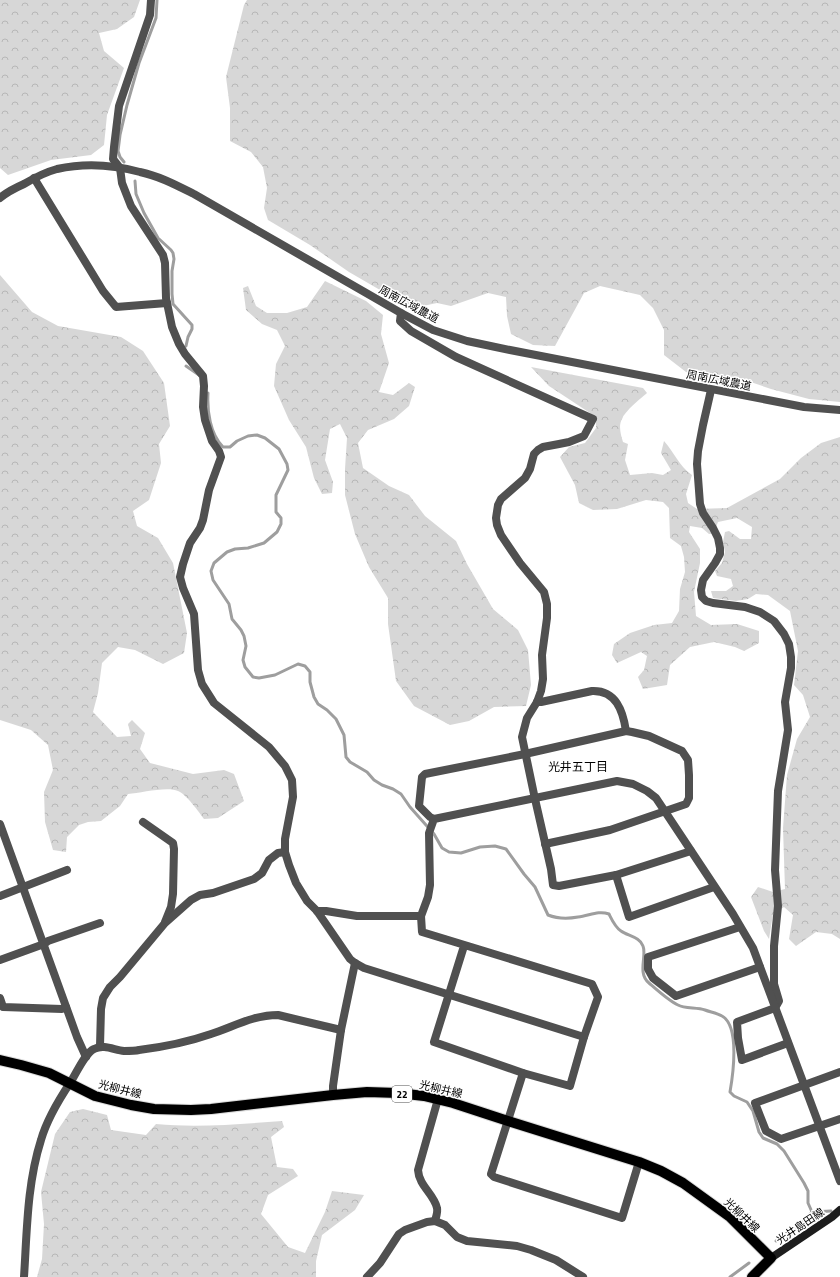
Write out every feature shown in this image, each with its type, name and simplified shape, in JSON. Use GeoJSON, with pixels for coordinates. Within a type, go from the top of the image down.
{"type":"FeatureCollection","features":[{"type":"Feature","properties":{"kind":"main road","name":"光柳井線"},"geometry":{"type":"LineString","coordinates":[[0,1060],[49,1073],[95,1096],[154,1109],[211,1109],[367,1092],[424,1096],[453,1102],[639,1162],[683,1182],[730,1217],[771,1258]]}},
{"type":"Feature","properties":{"kind":"main road","name":"光井島田線"},"geometry":{"type":"LineString","coordinates":[[771,1258],[840,1210]]}},
{"type":"Feature","properties":{"kind":"main road"},"geometry":{"type":"LineString","coordinates":[[752,1277],[771,1258]]}},
{"type":"Feature","properties":{"kind":"street"},"geometry":{"type":"LineString","coordinates":[[151,0],[150,15],[119,106],[113,159],[120,168],[122,183],[131,206],[163,255],[165,263],[165,292],[172,327],[185,354],[203,376],[203,407],[205,420],[212,441],[221,457],[209,490],[203,520],[200,528],[190,543],[180,577],[194,614],[198,670],[202,684],[214,702],[269,747],[285,766],[292,780],[293,797],[285,839],[285,852],[296,883],[307,901],[317,911],[350,959],[364,968],[584,1037]]}},
{"type":"Feature","properties":{"kind":"street","name":"周南広域農道"},"geometry":{"type":"LineString","coordinates":[[0,198],[7,192],[34,178],[57,170],[90,165],[140,172],[162,179],[194,194],[401,314],[434,330],[467,341],[712,390],[804,407],[840,410]]}},
{"type":"Feature","properties":{"kind":"street"},"geometry":{"type":"LineString","coordinates":[[34,178],[103,292],[116,307],[167,303]]}},
{"type":"Feature","properties":{"kind":"street"},"geometry":{"type":"LineString","coordinates":[[401,314],[400,321],[410,331],[456,357],[594,419],[584,436],[559,444],[543,447],[534,454],[530,469],[525,478],[501,499],[496,518],[501,535],[520,563],[544,592],[547,604],[547,618],[542,655],[543,679],[541,691],[537,702],[527,718],[522,737],[551,869],[552,885],[559,886],[616,875],[691,851]]}},
{"type":"Feature","properties":{"kind":"street"},"geometry":{"type":"LineString","coordinates":[[712,390],[703,426],[697,464],[700,504],[703,513],[718,538],[720,554],[703,580],[701,590],[702,597],[706,601],[713,603],[745,607],[760,612],[774,621],[784,634],[789,644],[791,657],[785,702],[788,730],[778,791],[775,870],[778,906],[774,946],[774,984],[779,1000],[775,1008],[737,1022],[738,1038],[742,1060],[788,1043]]}},
{"type":"Feature","properties":{"kind":"street"},"geometry":{"type":"LineString","coordinates":[[537,702],[592,691],[601,691],[612,697],[620,707],[626,731]]}},
{"type":"Feature","properties":{"kind":"street"},"geometry":{"type":"LineString","coordinates":[[464,946],[434,1042],[523,1073],[570,1086],[584,1037],[598,997],[592,984],[422,932],[421,916],[428,897],[430,885],[432,826],[430,817],[420,806],[422,777],[425,774],[525,754],[626,731],[649,736],[682,751],[688,760],[689,798],[686,804],[610,830],[545,844]]}},
{"type":"Feature","properties":{"kind":"street"},"geometry":{"type":"LineString","coordinates":[[432,826],[535,799],[617,781],[633,784],[647,791],[656,798],[753,948],[840,1181]]}},
{"type":"Feature","properties":{"kind":"street"},"geometry":{"type":"LineString","coordinates":[[144,822],[173,843],[173,894],[171,907],[165,923]]}},
{"type":"Feature","properties":{"kind":"street"},"geometry":{"type":"LineString","coordinates":[[1,830],[77,1037],[86,1057]]}},
{"type":"Feature","properties":{"kind":"street"},"geometry":{"type":"LineString","coordinates":[[100,1046],[101,1009],[103,998],[110,987],[165,923],[191,900],[200,895],[213,893],[254,878],[262,873],[269,860],[278,853],[285,852]]}},
{"type":"Feature","properties":{"kind":"street"},"geometry":{"type":"LineString","coordinates":[[0,896],[67,870]]}},
{"type":"Feature","properties":{"kind":"street"},"geometry":{"type":"LineString","coordinates":[[616,875],[630,917],[714,887]]}},
{"type":"Feature","properties":{"kind":"street"},"geometry":{"type":"LineString","coordinates":[[317,911],[357,916],[421,916]]}},
{"type":"Feature","properties":{"kind":"street"},"geometry":{"type":"LineString","coordinates":[[0,960],[100,923]]}},
{"type":"Feature","properties":{"kind":"street"},"geometry":{"type":"LineString","coordinates":[[740,927],[648,957],[648,969],[653,978],[676,996],[760,967]]}},
{"type":"Feature","properties":{"kind":"street"},"geometry":{"type":"LineString","coordinates":[[332,1095],[341,1030],[355,963]]}},
{"type":"Feature","properties":{"kind":"street"},"geometry":{"type":"LineString","coordinates":[[0,998],[3,1006],[62,1009],[66,1007]]}},
{"type":"Feature","properties":{"kind":"street"},"geometry":{"type":"LineString","coordinates":[[24,1277],[30,1191],[41,1140],[58,1101],[92,1050],[100,1046],[124,1051],[138,1050],[189,1041],[252,1018],[267,1015],[278,1015],[341,1030]]}},
{"type":"Feature","properties":{"kind":"street"},"geometry":{"type":"LineString","coordinates":[[840,1072],[755,1104],[766,1131],[781,1139],[840,1118]]}},
{"type":"Feature","properties":{"kind":"street"},"geometry":{"type":"LineString","coordinates":[[523,1073],[491,1174],[622,1218],[639,1162]]}},
{"type":"Feature","properties":{"kind":"street"},"geometry":{"type":"LineString","coordinates":[[435,1221],[437,1209],[431,1195],[423,1185],[418,1170],[438,1099]]}},
{"type":"Feature","properties":{"kind":"street"},"geometry":{"type":"LineString","coordinates":[[368,1277],[380,1263],[399,1234],[405,1230],[427,1222],[435,1221],[445,1225],[457,1237],[467,1241],[517,1246],[531,1250],[556,1260],[583,1277]]}},
{"type":"Feature","properties":{"kind":"green space"},"geometry":{"type":"Polygon","coordinates":[[[0,0],[140,0],[134,17],[117,29],[99,33],[104,51],[124,68],[107,115],[104,145],[91,155],[51,160],[8,175],[0,168],[0,0]]]}},
{"type":"Feature","properties":{"kind":"green space"},"geometry":{"type":"Polygon","coordinates":[[[247,0],[840,0],[840,402],[809,399],[771,389],[736,377],[729,383],[686,372],[664,355],[664,330],[653,308],[640,295],[600,286],[584,293],[555,346],[533,345],[511,334],[507,316],[506,297],[488,293],[451,306],[437,303],[418,307],[399,301],[349,272],[310,245],[268,220],[264,208],[267,188],[263,167],[251,152],[230,141],[230,108],[226,77],[244,5],[247,0]]]}},
{"type":"Feature","properties":{"kind":"green space"},"geometry":{"type":"Polygon","coordinates":[[[0,275],[32,312],[58,326],[121,337],[143,351],[164,383],[170,426],[159,444],[161,463],[149,500],[133,511],[137,526],[158,538],[173,563],[187,633],[184,653],[163,664],[135,650],[118,647],[102,663],[98,693],[93,712],[117,737],[131,736],[128,724],[132,720],[145,733],[140,749],[150,763],[193,774],[224,770],[234,774],[244,801],[218,818],[204,819],[185,796],[178,791],[161,789],[128,794],[120,806],[101,821],[88,822],[79,825],[67,837],[66,852],[53,850],[45,822],[44,792],[53,770],[48,745],[31,730],[0,720],[0,275]]]}},
{"type":"Feature","properties":{"kind":"green space"},"geometry":{"type":"Polygon","coordinates":[[[325,281],[366,301],[383,315],[381,334],[389,363],[379,392],[393,395],[409,383],[415,387],[409,406],[394,419],[368,430],[358,443],[363,468],[389,486],[409,495],[425,516],[456,541],[467,564],[493,609],[518,630],[528,650],[531,685],[526,706],[494,707],[469,721],[450,725],[414,706],[396,681],[388,624],[388,598],[369,567],[355,534],[345,495],[347,438],[340,424],[330,429],[325,460],[333,482],[332,493],[322,494],[314,478],[306,447],[289,420],[274,386],[276,364],[285,346],[277,330],[262,324],[246,310],[243,288],[248,286],[256,306],[267,313],[287,313],[307,307],[325,281]]]}},
{"type":"Feature","properties":{"kind":"green space"},"geometry":{"type":"Polygon","coordinates":[[[531,367],[643,388],[647,393],[626,412],[620,425],[623,442],[628,444],[625,460],[630,475],[652,473],[663,475],[671,470],[661,453],[664,441],[680,463],[692,475],[686,494],[688,503],[697,509],[727,508],[780,479],[801,458],[821,443],[840,437],[840,939],[832,934],[816,932],[796,946],[789,939],[793,915],[784,907],[773,914],[769,939],[764,931],[751,897],[758,887],[773,892],[785,889],[783,828],[787,775],[797,739],[810,717],[803,695],[794,685],[798,651],[790,611],[768,595],[756,594],[748,599],[736,601],[713,598],[711,591],[726,591],[733,586],[731,579],[717,576],[715,571],[722,563],[725,552],[723,542],[725,532],[729,531],[740,539],[751,539],[752,527],[737,518],[718,522],[716,527],[718,533],[709,534],[702,528],[690,526],[689,532],[700,549],[700,563],[694,592],[696,616],[711,625],[737,624],[759,631],[759,643],[744,651],[735,647],[714,642],[690,647],[670,665],[667,685],[643,689],[638,677],[644,670],[647,656],[641,652],[617,663],[612,655],[614,644],[630,633],[654,625],[672,623],[679,611],[680,589],[685,572],[684,557],[681,546],[670,538],[669,508],[663,502],[646,500],[617,509],[593,510],[579,503],[575,485],[560,457],[569,447],[585,443],[596,428],[596,419],[590,413],[549,386],[531,367]]]}},
{"type":"Feature","properties":{"kind":"green space"},"geometry":{"type":"Polygon","coordinates":[[[83,1109],[107,1115],[111,1130],[146,1135],[156,1124],[203,1126],[282,1121],[284,1127],[271,1137],[277,1167],[293,1169],[298,1176],[268,1195],[261,1214],[288,1247],[305,1253],[325,1212],[332,1191],[364,1195],[355,1210],[322,1235],[316,1261],[316,1277],[37,1277],[42,1259],[44,1224],[41,1192],[55,1134],[70,1112],[83,1109]]]}},
{"type":"Feature","properties":{"kind":"waterway"},"geometry":{"type":"LineString","coordinates":[[124,162],[118,151],[120,135],[139,63],[156,18],[157,0]]}},
{"type":"Feature","properties":{"kind":"waterway"},"geometry":{"type":"LineString","coordinates":[[135,181],[136,194],[144,213],[158,238],[173,253],[173,304],[192,325],[186,346]]}},
{"type":"Feature","properties":{"kind":"waterway"},"geometry":{"type":"LineString","coordinates":[[186,366],[199,375]]}},
{"type":"Feature","properties":{"kind":"waterway"},"geometry":{"type":"LineString","coordinates":[[208,393],[210,422],[215,436],[223,447],[230,447],[237,441],[248,436],[257,435],[265,438],[279,449],[287,464],[288,470],[276,495],[276,512],[281,518],[281,524],[277,532],[264,543],[227,552],[214,563],[211,571],[213,580],[229,604],[232,619],[244,636],[246,646],[243,660],[245,667],[253,677],[259,678],[275,675],[298,664],[305,666],[310,672],[310,682],[314,697],[318,704],[336,719],[344,735],[346,757],[350,762],[367,772],[374,780],[401,794],[410,807],[434,834],[442,848],[449,852],[461,853],[480,847],[495,846],[506,849],[535,887],[548,915],[566,918],[597,913],[609,914],[619,929],[637,939],[643,946],[643,970],[645,979],[649,983],[678,1005],[716,1013],[728,1021],[734,1051],[733,1074],[730,1092],[734,1096],[747,1102],[753,1111],[759,1132],[763,1138],[777,1144],[784,1151],[808,1191],[808,1203],[812,1212]]}},
{"type":"Feature","properties":{"kind":"waterway"},"geometry":{"type":"LineString","coordinates":[[776,1241],[795,1229],[812,1212],[831,1211]]}},
{"type":"Feature","properties":{"kind":"waterway"},"geometry":{"type":"LineString","coordinates":[[730,1277],[749,1263]]}},
{"type":"Feature","properties":{"kind":"district","name":"光井五丁目"},"geometry":{"type":"Point","coordinates":[578,767]}}]}
